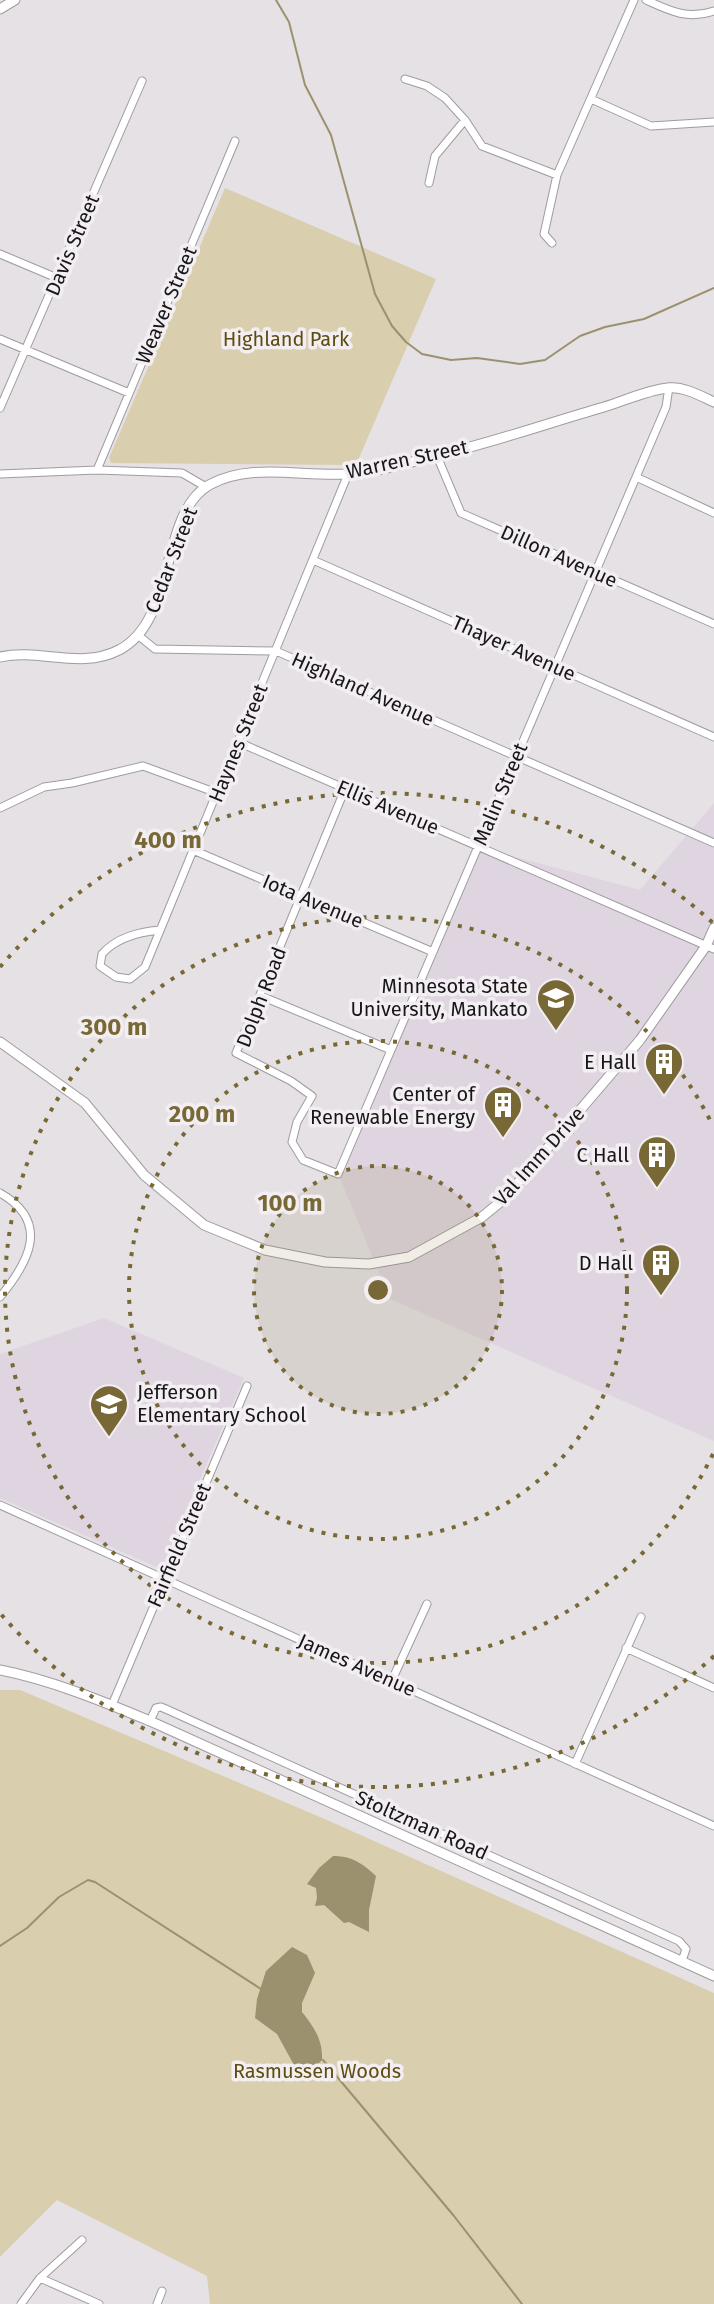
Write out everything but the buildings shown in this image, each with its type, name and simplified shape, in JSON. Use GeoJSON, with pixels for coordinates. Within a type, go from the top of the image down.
{"type":"FeatureCollection","features":[{"type":"Feature","properties":{"kind":"street"},"geometry":{"type":"LineString","coordinates":[[0,9],[15,0]]}},
{"type":"Feature","properties":{"kind":"street"},"geometry":{"type":"LineString","coordinates":[[552,243],[544,234],[557,175],[634,0]]}},
{"type":"Feature","properties":{"kind":"street"},"geometry":{"type":"LineString","coordinates":[[646,0],[678,15],[704,15],[714,11]]}},
{"type":"Feature","properties":{"kind":"street"},"geometry":{"type":"LineString","coordinates":[[405,79],[427,86],[445,98],[465,120],[482,146],[557,175]]}},
{"type":"Feature","properties":{"kind":"street","name":"Davis Street"},"geometry":{"type":"LineString","coordinates":[[0,408],[142,81]]}},
{"type":"Feature","properties":{"kind":"street"},"geometry":{"type":"LineString","coordinates":[[591,99],[651,126],[714,122]]}},
{"type":"Feature","properties":{"kind":"street"},"geometry":{"type":"LineString","coordinates":[[429,183],[435,156],[465,120]]}},
{"type":"Feature","properties":{"kind":"street","name":"Weaver Street"},"geometry":{"type":"LineString","coordinates":[[97,470],[235,141]]}},
{"type":"Feature","properties":{"kind":"street"},"geometry":{"type":"LineString","coordinates":[[0,254],[57,278]]}},
{"type":"Feature","properties":{"kind":"street"},"geometry":{"type":"LineString","coordinates":[[0,339],[129,393]]}},
{"type":"Feature","properties":{"kind":"street"},"geometry":{"type":"LineString","coordinates":[[669,387],[714,402]]}},
{"type":"Feature","properties":{"kind":"street","name":"Warren Street"},"geometry":{"type":"LineString","coordinates":[[206,487],[228,476],[348,474],[437,456],[669,387]]}},
{"type":"Feature","properties":{"kind":"street","name":"Malin Street"},"geometry":{"type":"LineString","coordinates":[[311,1163],[338,1174],[666,407],[669,387]]}},
{"type":"Feature","properties":{"kind":"street","name":"Dillon Avenue"},"geometry":{"type":"LineString","coordinates":[[437,456],[461,513],[714,624]]}},
{"type":"Feature","properties":{"kind":"street"},"geometry":{"type":"LineString","coordinates":[[0,474],[97,470],[182,473],[206,487]]}},
{"type":"Feature","properties":{"kind":"street","name":"Haynes Street"},"geometry":{"type":"LineString","coordinates":[[160,930],[117,941],[102,954],[100,966],[116,977],[130,979],[145,967],[348,474]]}},
{"type":"Feature","properties":{"kind":"street"},"geometry":{"type":"LineString","coordinates":[[636,477],[714,513]]}},
{"type":"Feature","properties":{"kind":"street","name":"Cedar Street"},"geometry":{"type":"LineString","coordinates":[[139,636],[154,610],[173,545],[187,511],[206,487]]}},
{"type":"Feature","properties":{"kind":"street","name":"Thayer Avenue"},"geometry":{"type":"LineString","coordinates":[[313,560],[714,737]]}},
{"type":"Feature","properties":{"kind":"street"},"geometry":{"type":"LineString","coordinates":[[0,657],[28,654],[92,660],[119,650],[139,636]]}},
{"type":"Feature","properties":{"kind":"street","name":"Highland Avenue"},"geometry":{"type":"LineString","coordinates":[[139,636],[155,649],[276,651],[714,843]]}},
{"type":"Feature","properties":{"kind":"street","name":"Ellis Avenue"},"geometry":{"type":"LineString","coordinates":[[238,742],[710,947]]}},
{"type":"Feature","properties":{"kind":"street"},"geometry":{"type":"LineString","coordinates":[[0,808],[44,787],[143,766],[217,793]]}},
{"type":"Feature","properties":{"kind":"street","name":"Dolph Road"},"geometry":{"type":"LineString","coordinates":[[311,1163],[303,1160],[292,1142],[297,1122],[312,1096],[291,1081],[236,1053],[345,789]]}},
{"type":"Feature","properties":{"kind":"street","name":"Iota Avenue"},"geometry":{"type":"LineString","coordinates":[[193,850],[433,952]]}},
{"type":"Feature","properties":{"kind":"street","name":"Val Imm Drive"},"geometry":{"type":"LineString","coordinates":[[0,1042],[85,1103],[144,1175],[204,1225],[265,1250],[325,1262],[369,1264],[409,1257],[482,1217],[504,1199],[640,1040],[710,947],[714,928]]}},
{"type":"Feature","properties":{"kind":"street"},"geometry":{"type":"LineString","coordinates":[[261,996],[391,1050]]}},
{"type":"Feature","properties":{"kind":"street"},"geometry":{"type":"LineString","coordinates":[[0,1193],[19,1206],[31,1237],[28,1257],[0,1297]]}},
{"type":"Feature","properties":{"kind":"street","name":"Fairfield Street"},"geometry":{"type":"LineString","coordinates":[[112,1705],[247,1386]]}},
{"type":"Feature","properties":{"kind":"street","name":"James Avenue"},"geometry":{"type":"LineString","coordinates":[[0,1505],[714,1826]]}},
{"type":"Feature","properties":{"kind":"street"},"geometry":{"type":"LineString","coordinates":[[392,1680],[427,1604]]}},
{"type":"Feature","properties":{"kind":"street"},"geometry":{"type":"LineString","coordinates":[[575,1764],[641,1617]]}},
{"type":"Feature","properties":{"kind":"street"},"geometry":{"type":"LineString","coordinates":[[626,1648],[714,1688]]}},
{"type":"Feature","properties":{"kind":"street","name":"Stoltzman Road"},"geometry":{"type":"LineString","coordinates":[[0,1670],[112,1705],[150,1721],[714,1976]]}},
{"type":"Feature","properties":{"kind":"street","name":"Stoltzman Road"},"geometry":{"type":"LineString","coordinates":[[150,1721],[152,1712],[161,1707],[211,1729],[679,1941],[686,1949],[682,1961]]}},
{"type":"Feature","properties":{"kind":"street"},"geometry":{"type":"LineString","coordinates":[[21,2304],[40,2278],[82,2240]]}},
{"type":"Feature","properties":{"kind":"street"},"geometry":{"type":"LineString","coordinates":[[40,2278],[99,2304]]}},
{"type":"Feature","properties":{"kind":"street"},"geometry":{"type":"LineString","coordinates":[[157,2304],[162,2291]]}},
{"type":"Feature","properties":{"kind":"shaded area","name":"Minnesota State University, Mankato"},"geometry":{"type":"Polygon","coordinates":[[[714,803],[714,1441],[390,1299],[338,1174],[478,847],[640,890],[714,803]]]}},
{"type":"Feature","properties":{"kind":"shaded area","name":"Jefferson Elementary School"},"geometry":{"type":"Polygon","coordinates":[[[104,1318],[244,1378],[161,1569],[0,1498],[0,1354],[104,1318]]]}},
{"type":"Feature","properties":{"kind":"shaded area"},"geometry":{"type":"Polygon","coordinates":[[[333,1856],[356,1861],[376,1876],[369,1910],[369,1932],[349,1922],[344,1923],[324,1905],[315,1906],[316,1888],[307,1884],[333,1856]]]}},
{"type":"Feature","properties":{"kind":"shaded area"},"geometry":{"type":"Polygon","coordinates":[[[292,1947],[307,1955],[315,1973],[302,2003],[302,2012],[317,2034],[322,2053],[322,2060],[309,2073],[300,2076],[277,2034],[255,2018],[266,1971],[292,1947]]]}},
{"type":"Feature","properties":{"kind":"green space","name":"Highland Park"},"geometry":{"type":"Polygon","coordinates":[[[225,188],[436,279],[356,465],[111,463],[109,458],[225,188]]]}},
{"type":"Feature","properties":{"kind":"green space","name":"Rasmussen Woods"},"geometry":{"type":"Polygon","coordinates":[[[0,1690],[20,1690],[327,1820],[714,1993],[714,2304],[210,2304],[207,2276],[57,2200],[0,2257],[0,1690]]]}},
{"type":"Feature","properties":{"kind":"waterway"},"geometry":{"type":"LineString","coordinates":[[276,0],[289,22],[305,85],[331,135],[375,294],[392,326],[422,354],[451,360],[477,358],[520,364],[545,360],[580,336],[644,319],[714,288]]}},
{"type":"Feature","properties":{"kind":"waterway"},"geometry":{"type":"LineString","coordinates":[[0,1946],[27,1928],[59,1897],[88,1880],[261,1989]]}},
{"type":"Feature","properties":{"kind":"waterway"},"geometry":{"type":"LineString","coordinates":[[323,2060],[454,2216],[522,2304]]}},
{"type":"Feature","properties":{"kind":"place","name":"Minnesota State University, Mankato"},"geometry":{"type":"Point","coordinates":[556,1032]}},
{"type":"Feature","properties":{"kind":"place","name":"E Hall"},"geometry":{"type":"Point","coordinates":[664,1096]}},
{"type":"Feature","properties":{"kind":"place","name":"Center of Renewable Energy"},"geometry":{"type":"Point","coordinates":[503,1139]}},
{"type":"Feature","properties":{"kind":"place","name":"C Hall"},"geometry":{"type":"Point","coordinates":[657,1189]}},
{"type":"Feature","properties":{"kind":"place","name":"D Hall"},"geometry":{"type":"Point","coordinates":[661,1297]}},
{"type":"Feature","properties":{"kind":"place","name":"Jefferson Elementary School"},"geometry":{"type":"Point","coordinates":[109,1438]}}]}
